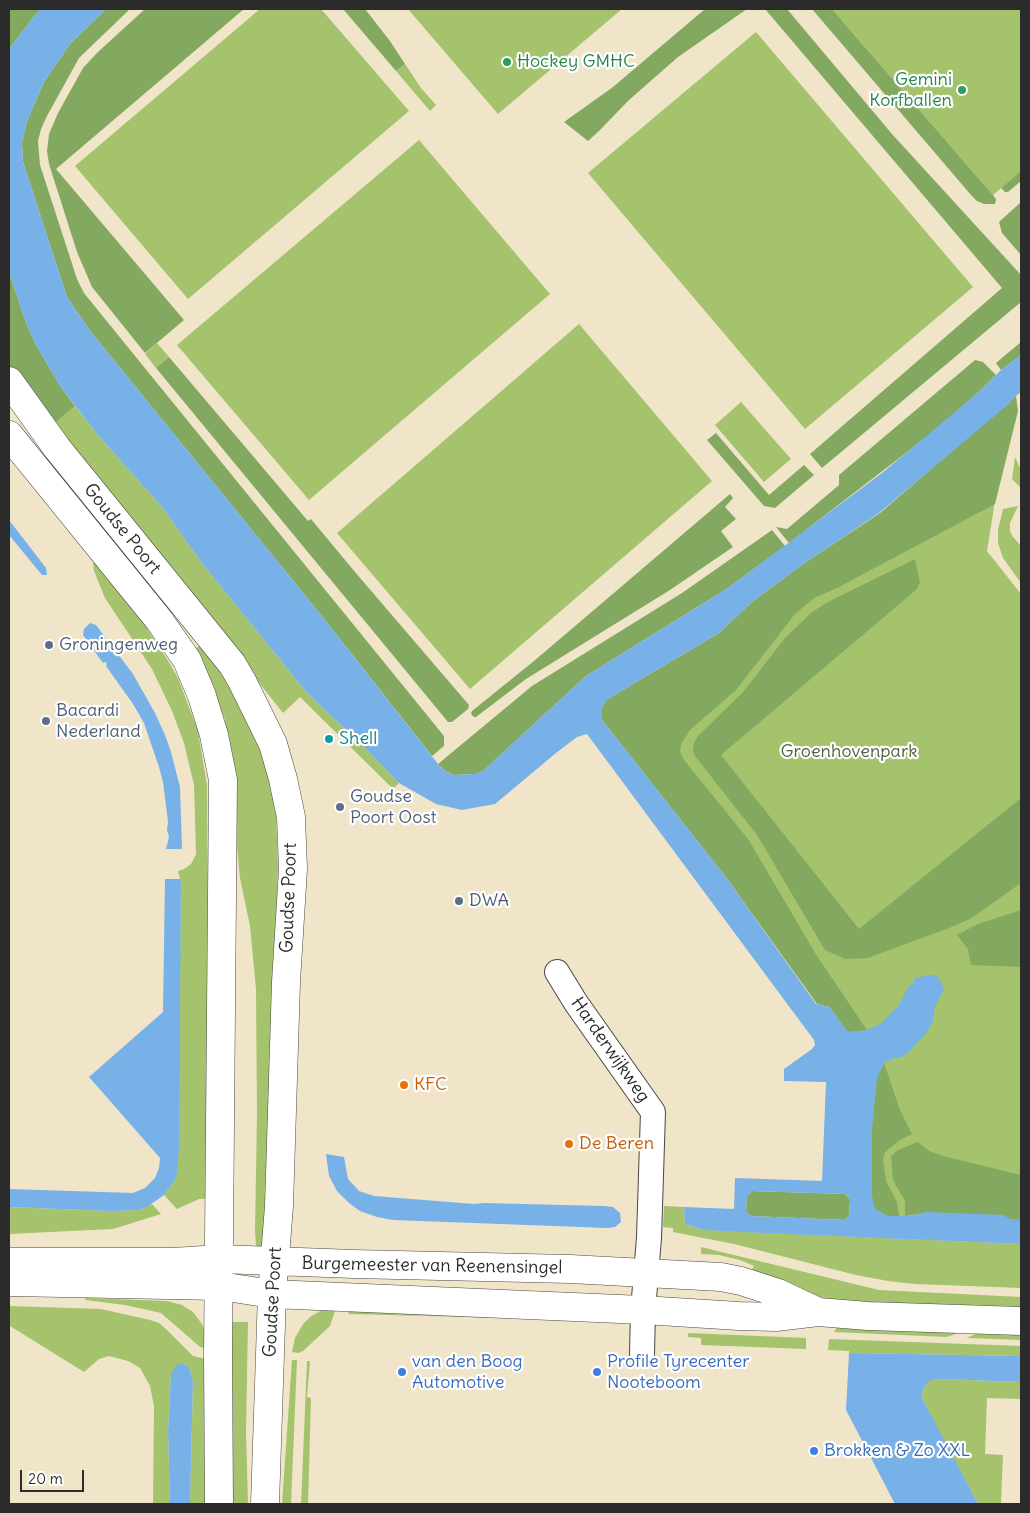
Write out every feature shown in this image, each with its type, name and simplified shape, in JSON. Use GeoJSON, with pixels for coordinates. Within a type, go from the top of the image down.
{"type":"FeatureCollection","features":[{"type":"Feature","properties":{"kind":"main road","name":"Goudse Poort"},"geometry":{"type":"LineString","coordinates":[[9,380],[57,448],[232,664],[242,680],[273,744],[292,817],[292,869],[276,1262],[272,1294],[265,1504]]}},
{"type":"Feature","properties":{"kind":"main road","name":"Goudse Poort"},"geometry":{"type":"LineString","coordinates":[[9,435],[159,620],[187,660],[202,696],[214,735],[223,780],[218,1354],[219,1504]]}},
{"type":"Feature","properties":{"kind":"main road","name":"Burgemeester van Reenensingel"},"geometry":{"type":"LineString","coordinates":[[9,1262],[173,1262],[220,1272],[272,1294],[776,1317],[818,1312],[868,1316],[1021,1320]]}},
{"type":"Feature","properties":{"kind":"main road","name":"Burgemeester van Reenensingel"},"geometry":{"type":"LineString","coordinates":[[9,1282],[220,1272],[276,1262],[570,1269],[721,1277],[741,1281],[778,1293],[818,1312]]}},
{"type":"Feature","properties":{"kind":"street","name":"Harderwijkweg"},"geometry":{"type":"LineString","coordinates":[[557,972],[576,1003],[653,1112],[647,1272],[643,1310]]}},
{"type":"Feature","properties":{"kind":"street"},"geometry":{"type":"LineString","coordinates":[[642,1354],[643,1310]]}},
{"type":"Feature","properties":{"kind":"green space"},"geometry":{"type":"Polygon","coordinates":[[[9,9],[40,9],[9,49],[9,9]]]}},
{"type":"Feature","properties":{"kind":"green space"},"geometry":{"type":"Polygon","coordinates":[[[106,9],[130,9],[79,58],[47,116],[38,141],[40,165],[77,279],[84,293],[444,736],[444,746],[432,756],[321,615],[91,332],[67,297],[23,162],[22,143],[27,121],[44,82],[70,44],[106,9]]]}},
{"type":"Feature","properties":{"kind":"green space"},"geometry":{"type":"Polygon","coordinates":[[[145,9],[244,9],[56,169],[184,320],[145,353],[92,287],[77,252],[49,164],[47,151],[49,134],[58,113],[83,68],[145,9]]]}},
{"type":"Feature","properties":{"kind":"green space"},"geometry":{"type":"Polygon","coordinates":[[[260,9],[321,9],[409,111],[188,299],[75,166],[260,9]]]}},
{"type":"Feature","properties":{"kind":"green space"},"geometry":{"type":"Polygon","coordinates":[[[343,9],[365,9],[405,64],[396,71],[343,9]]]}},
{"type":"Feature","properties":{"kind":"green space","name":"Hockey GMHC"},"geometry":{"type":"Polygon","coordinates":[[[408,9],[622,9],[498,114],[408,9]]]}},
{"type":"Feature","properties":{"kind":"green space"},"geometry":{"type":"Polygon","coordinates":[[[705,9],[747,9],[678,57],[629,100],[588,141],[564,122],[613,87],[705,9]]]}},
{"type":"Feature","properties":{"kind":"green space"},"geometry":{"type":"Polygon","coordinates":[[[765,9],[787,9],[892,134],[1021,275],[1021,302],[822,468],[810,454],[1002,288],[765,9]]]}},
{"type":"Feature","properties":{"kind":"green space"},"geometry":{"type":"Polygon","coordinates":[[[812,9],[832,9],[993,195],[996,199],[995,204],[984,204],[977,201],[971,195],[812,9]]]}},
{"type":"Feature","properties":{"kind":"green space","name":"Gemini Korfballen"},"geometry":{"type":"Polygon","coordinates":[[[832,9],[1021,9],[1021,171],[993,195],[832,9]]]}},
{"type":"Feature","properties":{"kind":"green space"},"geometry":{"type":"Polygon","coordinates":[[[756,32],[973,287],[805,429],[588,173],[756,32]]]}},
{"type":"Feature","properties":{"kind":"green space"},"geometry":{"type":"Polygon","coordinates":[[[405,64],[421,88],[436,105],[430,111],[396,71],[405,64]]]}},
{"type":"Feature","properties":{"kind":"green space"},"geometry":{"type":"Polygon","coordinates":[[[419,140],[550,294],[309,500],[177,345],[419,140]]]}},
{"type":"Feature","properties":{"kind":"green space"},"geometry":{"type":"Polygon","coordinates":[[[1021,171],[1021,181],[1008,192],[1005,192],[1001,188],[1021,171]]]}},
{"type":"Feature","properties":{"kind":"green space"},"geometry":{"type":"Polygon","coordinates":[[[1021,202],[1021,255],[1002,233],[999,222],[1021,202]]]}},
{"type":"Feature","properties":{"kind":"green space"},"geometry":{"type":"Polygon","coordinates":[[[9,272],[26,323],[35,343],[60,386],[75,406],[54,424],[9,367],[9,272]]]}},
{"type":"Feature","properties":{"kind":"green space"},"geometry":{"type":"Polygon","coordinates":[[[579,324],[712,481],[470,689],[337,533],[579,324]]]}},
{"type":"Feature","properties":{"kind":"green space"},"geometry":{"type":"Polygon","coordinates":[[[1021,342],[1021,355],[1001,370],[996,363],[1021,342]]]}},
{"type":"Feature","properties":{"kind":"green space"},"geometry":{"type":"Polygon","coordinates":[[[157,343],[169,357],[156,368],[145,354],[157,343]]]}},
{"type":"Feature","properties":{"kind":"green space"},"geometry":{"type":"Polygon","coordinates":[[[169,357],[308,521],[311,519],[469,705],[468,709],[452,722],[448,722],[156,368],[169,357]]]}},
{"type":"Feature","properties":{"kind":"green space"},"geometry":{"type":"Polygon","coordinates":[[[975,360],[983,362],[996,375],[924,439],[789,543],[776,527],[787,529],[839,485],[839,475],[975,360]]]}},
{"type":"Feature","properties":{"kind":"green space"},"geometry":{"type":"Polygon","coordinates":[[[1016,396],[1018,411],[995,504],[837,588],[814,598],[795,614],[736,690],[690,730],[681,744],[680,752],[684,760],[748,839],[817,956],[867,1030],[848,1032],[829,1007],[817,1004],[725,876],[602,720],[602,708],[606,700],[719,633],[753,601],[806,562],[880,513],[1016,396]]]}},
{"type":"Feature","properties":{"kind":"green space"},"geometry":{"type":"Polygon","coordinates":[[[741,402],[791,459],[764,482],[715,425],[741,402]]]}},
{"type":"Feature","properties":{"kind":"green space"},"geometry":{"type":"Polygon","coordinates":[[[75,406],[97,434],[162,507],[201,562],[308,694],[399,783],[393,789],[300,697],[283,713],[54,424],[75,406]]]}},
{"type":"Feature","properties":{"kind":"green space"},"geometry":{"type":"Polygon","coordinates":[[[716,433],[769,495],[804,465],[814,475],[775,508],[764,506],[707,440],[716,433]]]}},
{"type":"Feature","properties":{"kind":"green space"},"geometry":{"type":"Polygon","coordinates":[[[1015,457],[1021,468],[1021,488],[1012,479],[1015,457]]]}},
{"type":"Feature","properties":{"kind":"green space"},"geometry":{"type":"Polygon","coordinates":[[[730,494],[733,498],[725,507],[736,519],[721,531],[733,547],[670,590],[526,679],[476,717],[471,714],[472,711],[534,661],[730,494]]]}},
{"type":"Feature","properties":{"kind":"green space","name":"Groenhovenpark"},"geometry":{"type":"Polygon","coordinates":[[[995,501],[987,551],[1021,594],[1021,1222],[868,1219],[874,1069],[609,701],[995,501]]]}},
{"type":"Feature","properties":{"kind":"green space"},"geometry":{"type":"Polygon","coordinates":[[[1018,506],[1010,523],[1010,531],[1021,546],[1021,583],[1003,558],[998,543],[998,530],[1003,509],[1018,506]]]}},
{"type":"Feature","properties":{"kind":"green space"},"geometry":{"type":"Polygon","coordinates":[[[772,530],[785,546],[728,588],[586,676],[483,771],[475,774],[454,775],[445,771],[438,764],[532,686],[682,593],[772,530]]]}},
{"type":"Feature","properties":{"kind":"green space"},"geometry":{"type":"Polygon","coordinates":[[[915,559],[920,583],[917,589],[721,755],[859,929],[1021,798],[1021,883],[970,919],[868,958],[845,959],[825,950],[757,835],[695,756],[693,751],[694,743],[698,736],[744,691],[785,638],[812,612],[828,602],[915,559]]]}},
{"type":"Feature","properties":{"kind":"green space"},"geometry":{"type":"Polygon","coordinates":[[[95,562],[142,621],[178,678],[198,731],[207,785],[210,1199],[199,1199],[177,1209],[164,1195],[174,1182],[177,1172],[181,883],[178,871],[191,864],[196,854],[194,785],[184,743],[172,711],[152,669],[105,598],[94,571],[93,563],[95,562]]]}},
{"type":"Feature","properties":{"kind":"green space"},"geometry":{"type":"Polygon","coordinates":[[[202,645],[232,685],[266,762],[276,811],[278,866],[268,1233],[261,1251],[256,1247],[255,1231],[257,1115],[256,989],[250,926],[240,878],[225,719],[194,649],[202,645]]]}},
{"type":"Feature","properties":{"kind":"green space"},"geometry":{"type":"Polygon","coordinates":[[[1021,910],[1021,967],[971,965],[968,949],[957,935],[978,924],[1021,910]]]}},
{"type":"Feature","properties":{"kind":"green space"},"geometry":{"type":"Polygon","coordinates":[[[884,1063],[900,1110],[912,1134],[900,1140],[885,1152],[883,1159],[886,1181],[897,1202],[899,1216],[888,1216],[875,1209],[872,1197],[872,1127],[877,1078],[884,1063]]]}},
{"type":"Feature","properties":{"kind":"green space"},"geometry":{"type":"Polygon","coordinates":[[[918,1142],[929,1151],[943,1156],[1021,1175],[1021,1220],[927,1212],[905,1216],[905,1201],[893,1180],[891,1156],[898,1150],[918,1142]]]}},
{"type":"Feature","properties":{"kind":"green space"},"geometry":{"type":"Polygon","coordinates":[[[752,1191],[845,1194],[850,1199],[849,1215],[845,1220],[751,1216],[746,1212],[747,1196],[752,1191]]]}},
{"type":"Feature","properties":{"kind":"green space"},"geometry":{"type":"Polygon","coordinates":[[[152,1204],[161,1214],[113,1229],[9,1234],[9,1207],[111,1211],[139,1210],[152,1204]]]}},
{"type":"Feature","properties":{"kind":"green space"},"geometry":{"type":"Polygon","coordinates":[[[664,1206],[684,1207],[685,1224],[704,1230],[1021,1244],[1021,1288],[915,1284],[856,1275],[734,1244],[673,1232],[673,1228],[663,1227],[664,1206]]]}},
{"type":"Feature","properties":{"kind":"green space"},"geometry":{"type":"Polygon","coordinates":[[[701,1247],[879,1290],[1021,1297],[1021,1309],[844,1302],[810,1295],[751,1271],[754,1266],[740,1260],[719,1255],[701,1254],[701,1247]]]}},
{"type":"Feature","properties":{"kind":"green space"},"geometry":{"type":"Polygon","coordinates":[[[85,1298],[167,1301],[182,1305],[193,1312],[202,1324],[207,1338],[207,1349],[200,1347],[161,1313],[125,1305],[85,1300],[85,1298]]]}},
{"type":"Feature","properties":{"kind":"green space"},"geometry":{"type":"Polygon","coordinates":[[[9,1306],[101,1309],[150,1320],[159,1323],[193,1356],[206,1359],[206,1504],[190,1504],[193,1382],[189,1367],[183,1363],[171,1374],[168,1431],[170,1504],[153,1504],[154,1406],[150,1386],[140,1368],[128,1361],[109,1356],[99,1359],[84,1372],[9,1327],[9,1306]]]}},
{"type":"Feature","properties":{"kind":"green space"},"geometry":{"type":"Polygon","coordinates":[[[330,1308],[336,1308],[330,1326],[303,1351],[299,1353],[292,1352],[295,1338],[303,1324],[310,1317],[330,1308]]]}},
{"type":"Feature","properties":{"kind":"green space"},"geometry":{"type":"Polygon","coordinates":[[[346,1309],[544,1319],[349,1314],[346,1309]]]}},
{"type":"Feature","properties":{"kind":"green space"},"geometry":{"type":"Polygon","coordinates":[[[231,1322],[248,1322],[246,1432],[248,1504],[227,1504],[231,1322]]]}},
{"type":"Feature","properties":{"kind":"green space"},"geometry":{"type":"Polygon","coordinates":[[[837,1327],[967,1330],[947,1337],[834,1332],[837,1327]]]}},
{"type":"Feature","properties":{"kind":"green space"},"geometry":{"type":"Polygon","coordinates":[[[1017,1332],[1021,1332],[1021,1340],[967,1338],[982,1333],[1014,1335],[1017,1332]]]}},
{"type":"Feature","properties":{"kind":"green space"},"geometry":{"type":"Polygon","coordinates":[[[688,1333],[806,1338],[806,1349],[701,1345],[701,1338],[688,1337],[688,1333]]]}},
{"type":"Feature","properties":{"kind":"green space"},"geometry":{"type":"Polygon","coordinates":[[[829,1339],[1021,1346],[1021,1356],[849,1353],[849,1351],[828,1350],[829,1339]]]}},
{"type":"Feature","properties":{"kind":"green space"},"geometry":{"type":"Polygon","coordinates":[[[292,1360],[297,1360],[291,1504],[282,1504],[292,1360]]]}},
{"type":"Feature","properties":{"kind":"green space"},"geometry":{"type":"Polygon","coordinates":[[[307,1361],[310,1361],[307,1397],[311,1398],[308,1504],[301,1504],[307,1361]]]}},
{"type":"Feature","properties":{"kind":"green space"},"geometry":{"type":"Polygon","coordinates":[[[931,1380],[1021,1382],[1021,1399],[987,1398],[985,1454],[1003,1455],[1001,1504],[978,1504],[934,1423],[922,1397],[923,1388],[931,1380]]]}},
{"type":"Feature","properties":{"kind":"water"},"geometry":{"type":"Polygon","coordinates":[[[40,9],[106,9],[70,44],[44,82],[27,121],[22,143],[23,162],[67,297],[91,332],[321,615],[438,764],[445,771],[454,775],[475,774],[483,771],[586,676],[728,588],[882,473],[979,392],[1001,370],[1021,355],[1021,392],[1010,403],[879,513],[806,562],[753,601],[719,633],[606,700],[602,708],[602,720],[725,876],[816,1004],[829,1007],[848,1032],[867,1030],[882,1023],[900,1004],[908,987],[913,984],[915,978],[935,975],[940,980],[944,990],[935,1006],[933,1021],[927,1032],[902,1057],[891,1059],[884,1063],[877,1078],[872,1127],[872,1197],[875,1209],[888,1216],[910,1216],[927,1212],[1003,1215],[1011,1219],[1021,1220],[1021,1244],[704,1230],[685,1224],[684,1207],[734,1209],[735,1178],[822,1181],[826,1082],[784,1081],[784,1069],[812,1049],[815,1045],[814,1040],[587,734],[577,737],[495,804],[462,810],[436,804],[399,783],[308,694],[201,562],[162,507],[97,434],[60,386],[35,343],[26,323],[9,272],[9,49],[40,9]],[[752,1191],[747,1196],[746,1212],[751,1216],[845,1220],[849,1215],[850,1199],[845,1194],[752,1191]]]}},
{"type":"Feature","properties":{"kind":"water"},"geometry":{"type":"Polygon","coordinates":[[[9,520],[46,568],[47,575],[42,575],[9,535],[9,520]]]}},
{"type":"Feature","properties":{"kind":"water"},"geometry":{"type":"Polygon","coordinates":[[[90,623],[96,625],[133,674],[165,735],[180,787],[182,849],[166,849],[169,837],[167,830],[168,822],[163,782],[159,767],[144,723],[106,666],[107,664],[103,663],[83,635],[84,629],[90,623]]]}},
{"type":"Feature","properties":{"kind":"water"},"geometry":{"type":"Polygon","coordinates":[[[165,879],[180,879],[181,883],[179,1147],[177,1173],[174,1182],[164,1195],[147,1207],[138,1210],[111,1211],[9,1207],[9,1189],[133,1193],[145,1188],[155,1178],[160,1158],[89,1077],[163,1012],[165,879]]]}},
{"type":"Feature","properties":{"kind":"water"},"geometry":{"type":"Polygon","coordinates":[[[326,1154],[344,1157],[348,1179],[359,1191],[374,1196],[474,1204],[613,1207],[620,1213],[621,1222],[615,1227],[608,1228],[393,1220],[377,1217],[360,1211],[337,1191],[329,1176],[326,1154]]]}},
{"type":"Feature","properties":{"kind":"water"},"geometry":{"type":"Polygon","coordinates":[[[849,1353],[1021,1356],[1021,1382],[941,1379],[931,1380],[923,1388],[922,1398],[978,1504],[895,1504],[846,1410],[849,1353]]]}},
{"type":"Feature","properties":{"kind":"water"},"geometry":{"type":"Polygon","coordinates":[[[183,1363],[189,1367],[193,1382],[190,1504],[170,1504],[168,1431],[171,1374],[176,1366],[183,1363]]]}},
{"type":"Feature","properties":{"kind":"place","name":"Hockey GMHC"},"geometry":{"type":"Point","coordinates":[507,62]}},
{"type":"Feature","properties":{"kind":"place","name":"Gemini Korfballen"},"geometry":{"type":"Point","coordinates":[962,90]}},
{"type":"Feature","properties":{"kind":"place","name":"Groningenweg"},"geometry":{"type":"Point","coordinates":[49,645]}},
{"type":"Feature","properties":{"kind":"place","name":"Bacardi Nederland"},"geometry":{"type":"Point","coordinates":[46,721]}},
{"type":"Feature","properties":{"kind":"place","name":"Shell"},"geometry":{"type":"Point","coordinates":[329,739]}},
{"type":"Feature","properties":{"kind":"place","name":"Goudse Poort Oost"},"geometry":{"type":"Point","coordinates":[340,807]}},
{"type":"Feature","properties":{"kind":"place","name":"DWA"},"geometry":{"type":"Point","coordinates":[459,901]}},
{"type":"Feature","properties":{"kind":"place","name":"KFC"},"geometry":{"type":"Point","coordinates":[404,1085]}},
{"type":"Feature","properties":{"kind":"place","name":"De Beren"},"geometry":{"type":"Point","coordinates":[569,1144]}},
{"type":"Feature","properties":{"kind":"place","name":"van den Boog Automotive"},"geometry":{"type":"Point","coordinates":[402,1372]}},
{"type":"Feature","properties":{"kind":"place","name":"Profile Tyrecenter Nooteboom"},"geometry":{"type":"Point","coordinates":[597,1372]}},
{"type":"Feature","properties":{"kind":"place","name":"Brokken & Zo XXL"},"geometry":{"type":"Point","coordinates":[814,1451]}}]}
